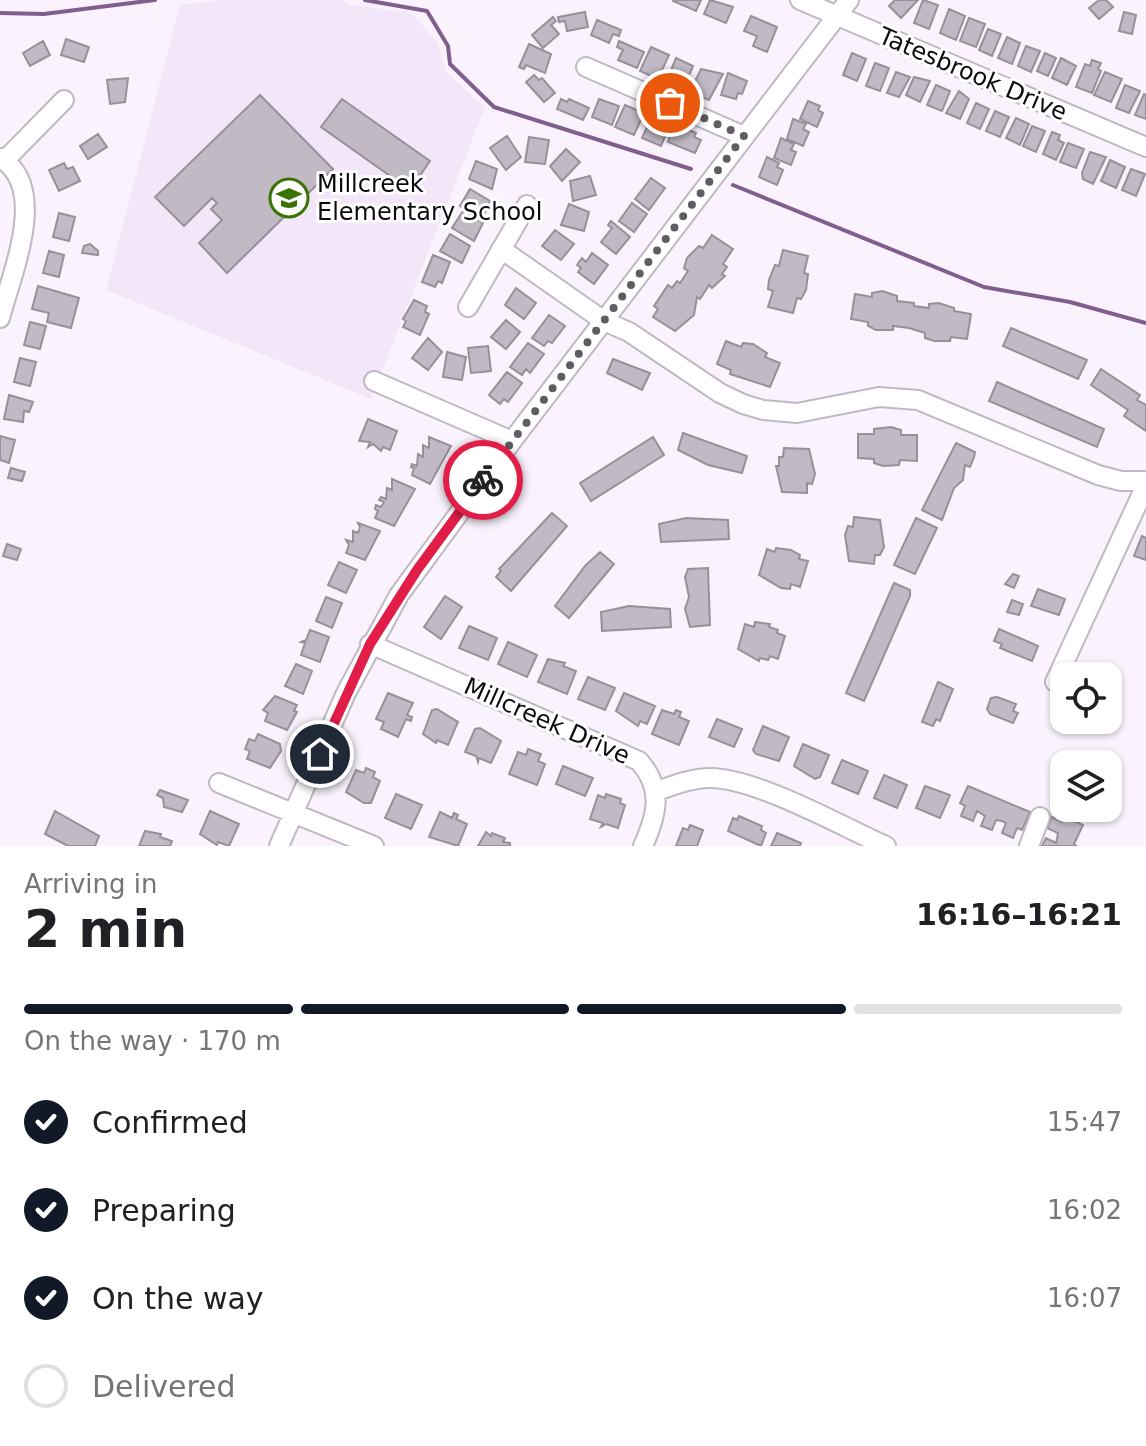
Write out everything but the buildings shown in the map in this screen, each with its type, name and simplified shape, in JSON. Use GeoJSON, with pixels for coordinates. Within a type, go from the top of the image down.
{"type":"FeatureCollection","features":[{"type":"Feature","properties":{"kind":"street","name":"Tatesbrook Drive"},"geometry":{"type":"LineString","coordinates":[[800,0],[1146,147]]}},
{"type":"Feature","properties":{"kind":"street"},"geometry":{"type":"LineString","coordinates":[[279,846],[370,644],[417,570],[849,0]]}},
{"type":"Feature","properties":{"kind":"street"},"geometry":{"type":"LineString","coordinates":[[586,67],[744,136]]}},
{"type":"Feature","properties":{"kind":"street"},"geometry":{"type":"LineString","coordinates":[[0,318],[26,214],[23,186],[2,159],[64,100]]}},
{"type":"Feature","properties":{"kind":"street"},"geometry":{"type":"LineString","coordinates":[[468,307],[527,205]]}},
{"type":"Feature","properties":{"kind":"street"},"geometry":{"type":"LineString","coordinates":[[501,249],[604,321],[629,332],[720,393],[763,410],[808,411],[879,397],[918,400],[1098,475],[1146,483],[1064,662]]}},
{"type":"Feature","properties":{"kind":"street"},"geometry":{"type":"LineString","coordinates":[[374,381],[512,441]]}},
{"type":"Feature","properties":{"kind":"street","name":"Millcreek Drive"},"geometry":{"type":"LineString","coordinates":[[370,644],[629,755],[647,770],[657,791]]}},
{"type":"Feature","properties":{"kind":"street"},"geometry":{"type":"LineString","coordinates":[[643,846],[655,817],[657,791],[696,779],[726,779],[758,789],[886,846]]}},
{"type":"Feature","properties":{"kind":"street"},"geometry":{"type":"LineString","coordinates":[[219,783],[374,846]]}},
{"type":"Feature","properties":{"kind":"street"},"geometry":{"type":"LineString","coordinates":[[1029,846],[1040,817]]}},
{"type":"Feature","properties":{"kind":"shaded area","name":"Millcreek Elementary School"},"geometry":{"type":"Polygon","coordinates":[[[220,0],[342,0],[352,5],[412,13],[438,44],[446,72],[485,107],[371,399],[106,290],[180,5],[220,0]]]}},
{"type":"Feature","properties":{"kind":"waterway"},"geometry":{"type":"LineString","coordinates":[[0,13],[44,14],[155,0]]}},
{"type":"Feature","properties":{"kind":"waterway"},"geometry":{"type":"LineString","coordinates":[[365,0],[427,11],[448,46],[450,64],[494,107],[691,169]]}},
{"type":"Feature","properties":{"kind":"waterway"},"geometry":{"type":"LineString","coordinates":[[733,185],[984,287],[1070,302],[1146,323]]}},
{"type":"Feature","properties":{"kind":"way so far"},"geometry":{"type":"LineString","coordinates":[[483,480],[744,136],[670,103]]}},
{"type":"Feature","properties":{"kind":"place","name":"Millcreek Elementary School"},"geometry":{"type":"Point","coordinates":[289,198]}},
{"type":"Feature","properties":{"kind":"route"},"geometry":{"type":"LineString","coordinates":[[320,754],[370,644],[399,595],[483,480]]}}]}
